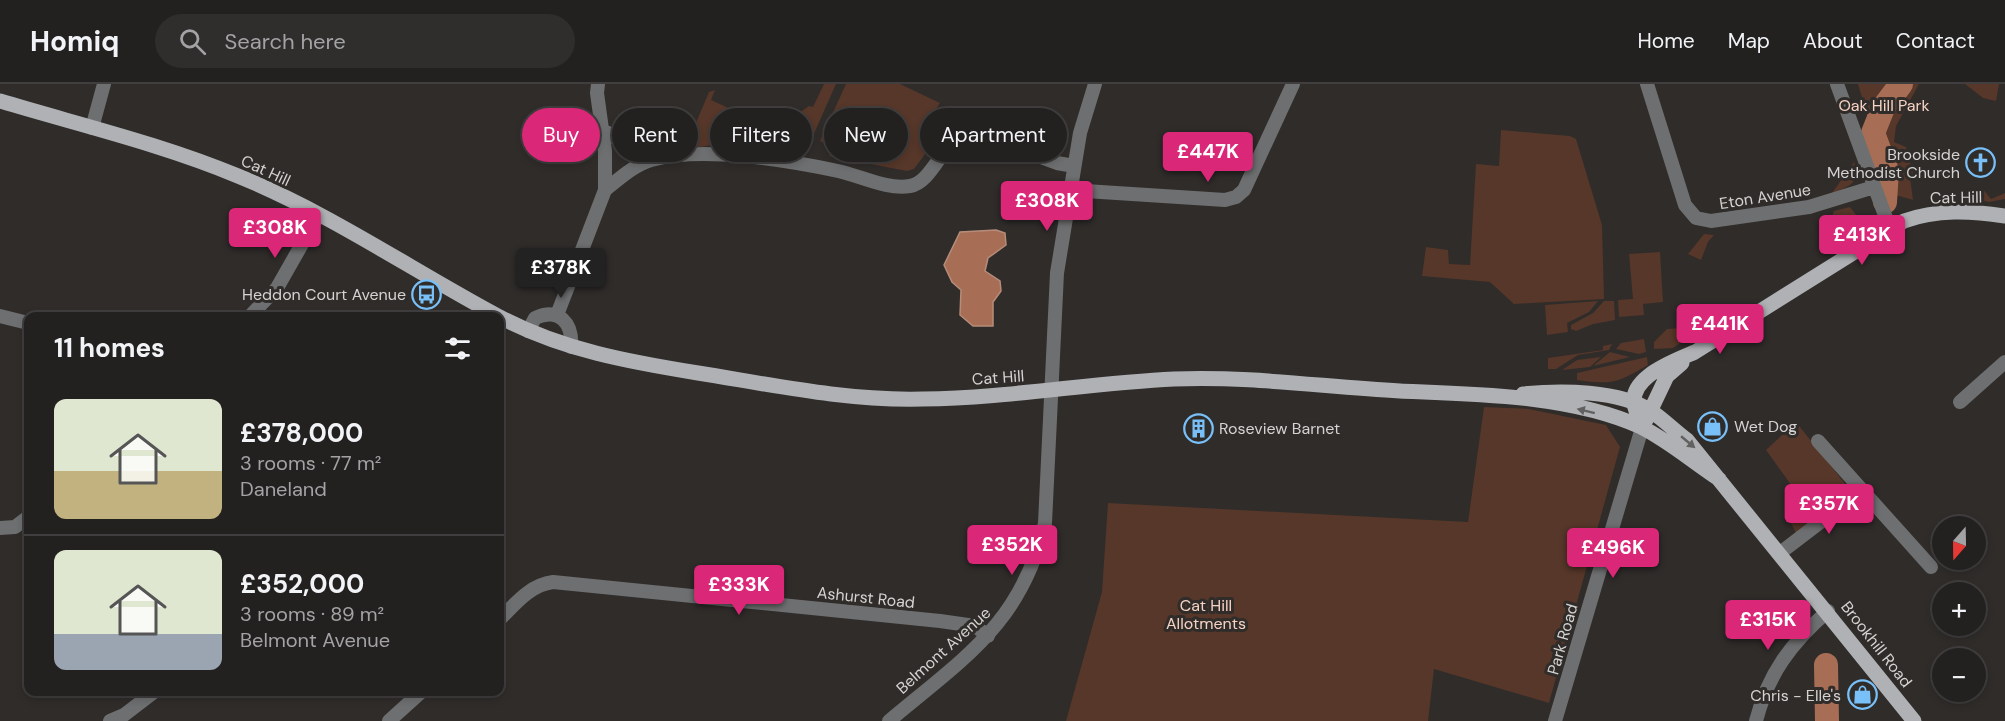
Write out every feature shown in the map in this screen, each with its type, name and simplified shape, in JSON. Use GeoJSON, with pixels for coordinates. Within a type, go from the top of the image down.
{"type":"FeatureCollection","features":[{"type":"Feature","properties":{"kind":"main road","name":"Cat Hill"},"geometry":{"type":"LineString","coordinates":[[0,101],[178,153],[240,177],[318,216],[490,312]]}},
{"type":"Feature","properties":{"kind":"main road","name":"Cat Hill"},"geometry":{"type":"LineString","coordinates":[[1509,395],[1588,411],[1642,428],[1667,376],[1695,352],[1890,229],[1920,216],[1952,212],[2005,216]]}},
{"type":"Feature","properties":{"kind":"main road","name":"Cat Hill"},"geometry":{"type":"LineString","coordinates":[[504,319],[571,347],[618,360],[830,395],[924,399],[1051,391],[1137,381],[1235,379],[1395,391],[1509,395],[1556,390],[1632,402],[1650,411]]}},
{"type":"Feature","properties":{"kind":"main road","name":"Cat Hill"},"geometry":{"type":"LineString","coordinates":[[1632,402],[1640,384],[1647,378],[1660,368],[1695,352]]}},
{"type":"Feature","properties":{"kind":"main road"},"geometry":{"type":"LineString","coordinates":[[1632,402],[1642,428]]}},
{"type":"Feature","properties":{"kind":"main road","name":"Brookhill Road"},"geometry":{"type":"LineString","coordinates":[[1650,411],[1697,449],[1914,721]]}},
{"type":"Feature","properties":{"kind":"main road","name":"Brookhill Road"},"geometry":{"type":"LineString","coordinates":[[1642,428],[1719,479]]}},
{"type":"Feature","properties":{"kind":"street"},"geometry":{"type":"LineString","coordinates":[[92,128],[104,84]]}},
{"type":"Feature","properties":{"kind":"street","name":"Belmont Avenue"},"geometry":{"type":"LineString","coordinates":[[889,721],[988,636],[1013,605],[1026,583],[1041,543],[1045,523],[1057,273],[1074,166],[1085,112],[1095,84]]}},
{"type":"Feature","properties":{"kind":"street"},"geometry":{"type":"LineString","coordinates":[[1070,190],[1225,200],[1236,197],[1250,178],[1293,84]]}},
{"type":"Feature","properties":{"kind":"street","name":"Eton Avenue"},"geometry":{"type":"LineString","coordinates":[[1647,84],[1685,205],[1696,218],[1711,221],[1802,208],[1876,193]]}},
{"type":"Feature","properties":{"kind":"street"},"geometry":{"type":"LineString","coordinates":[[1837,84],[1890,229]]}},
{"type":"Feature","properties":{"kind":"street"},"geometry":{"type":"LineString","coordinates":[[557,315],[605,190],[603,130],[595,87]]}},
{"type":"Feature","properties":{"kind":"street"},"geometry":{"type":"LineString","coordinates":[[603,130],[612,136]]}},
{"type":"Feature","properties":{"kind":"street"},"geometry":{"type":"LineString","coordinates":[[698,156],[738,156],[840,171],[881,183],[911,186],[925,176],[952,140],[968,130],[1057,163],[1074,166]]}},
{"type":"Feature","properties":{"kind":"street"},"geometry":{"type":"LineString","coordinates":[[605,190],[635,167],[646,162]]}},
{"type":"Feature","properties":{"kind":"street"},"geometry":{"type":"LineString","coordinates":[[254,312],[277,288],[318,216]]}},
{"type":"Feature","properties":{"kind":"street"},"geometry":{"type":"LineString","coordinates":[[528,331],[535,318],[557,315],[566,321],[570,328],[571,347]]}},
{"type":"Feature","properties":{"kind":"street"},"geometry":{"type":"LineString","coordinates":[[0,316],[24,322]]}},
{"type":"Feature","properties":{"kind":"street"},"geometry":{"type":"LineString","coordinates":[[1960,402],[2005,362]]}},
{"type":"Feature","properties":{"kind":"street","name":"Park Road"},"geometry":{"type":"LineString","coordinates":[[1555,721],[1642,428]]}},
{"type":"Feature","properties":{"kind":"street"},"geometry":{"type":"LineString","coordinates":[[1818,441],[1931,567]]}},
{"type":"Feature","properties":{"kind":"street"},"geometry":{"type":"LineString","coordinates":[[1780,553],[1861,491]]}},
{"type":"Feature","properties":{"kind":"street"},"geometry":{"type":"LineString","coordinates":[[0,528],[15,527],[24,520]]}},
{"type":"Feature","properties":{"kind":"street","name":"Ashurst Road"},"geometry":{"type":"LineString","coordinates":[[504,615],[532,589],[540,584],[553,582],[940,621],[975,626],[988,636]]}},
{"type":"Feature","properties":{"kind":"street"},"geometry":{"type":"LineString","coordinates":[[1756,721],[1767,687],[1778,664],[1791,646],[1828,611]]}},
{"type":"Feature","properties":{"kind":"street"},"geometry":{"type":"LineString","coordinates":[[110,721],[124,715],[149,696]]}},
{"type":"Feature","properties":{"kind":"street"},"geometry":{"type":"LineString","coordinates":[[389,721],[417,696]]}},
{"type":"Feature","properties":{"kind":"green space"},"geometry":{"type":"Polygon","coordinates":[[[824,84],[836,84],[812,138],[812,108],[806,108],[813,107],[824,84]]]}},
{"type":"Feature","properties":{"kind":"green space"},"geometry":{"type":"Polygon","coordinates":[[[846,84],[900,84],[940,103],[937,108],[920,108],[920,161],[914,169],[907,171],[860,162],[908,162],[908,108],[835,108],[846,84]]]}},
{"type":"Feature","properties":{"kind":"green space","name":"Oak Hill Park"},"geometry":{"type":"Polygon","coordinates":[[[1858,84],[1919,84],[1896,126],[1894,142],[1906,147],[1913,173],[1910,178],[1913,200],[1892,194],[1887,184],[1858,84]]]}},
{"type":"Feature","properties":{"kind":"green space"},"geometry":{"type":"Polygon","coordinates":[[[1965,84],[1999,84],[1996,101],[1983,98],[1965,84]]]}},
{"type":"Feature","properties":{"kind":"green space"},"geometry":{"type":"Polygon","coordinates":[[[715,90],[711,100],[729,108],[710,108],[710,145],[699,147],[698,118],[709,92],[715,90]]]}},
{"type":"Feature","properties":{"kind":"green space"},"geometry":{"type":"Polygon","coordinates":[[[1501,130],[1570,136],[1576,139],[1602,225],[1604,299],[1514,304],[1490,282],[1422,276],[1426,247],[1448,250],[1449,264],[1470,265],[1476,164],[1499,166],[1501,130]]]}},
{"type":"Feature","properties":{"kind":"green space"},"geometry":{"type":"Polygon","coordinates":[[[1854,162],[1855,179],[1849,186],[1832,193],[1854,162]]]}},
{"type":"Feature","properties":{"kind":"green space"},"geometry":{"type":"Polygon","coordinates":[[[1982,188],[1991,199],[2005,193],[2005,199],[1989,202],[1969,198],[1971,191],[1982,188]]]}},
{"type":"Feature","properties":{"kind":"green space"},"geometry":{"type":"Polygon","coordinates":[[[1850,207],[1860,220],[1860,224],[1855,234],[1842,241],[1831,220],[1834,211],[1850,207]]]}},
{"type":"Feature","properties":{"kind":"green space"},"geometry":{"type":"Polygon","coordinates":[[[1704,234],[1714,235],[1708,242],[1701,260],[1688,254],[1704,234]]]}},
{"type":"Feature","properties":{"kind":"green space"},"geometry":{"type":"Polygon","coordinates":[[[1660,252],[1663,302],[1643,304],[1644,315],[1619,317],[1618,300],[1633,299],[1629,254],[1660,252]]]}},
{"type":"Feature","properties":{"kind":"green space"},"geometry":{"type":"Polygon","coordinates":[[[1598,301],[1589,312],[1567,323],[1568,332],[1547,335],[1545,305],[1598,301]]]}},
{"type":"Feature","properties":{"kind":"green space"},"geometry":{"type":"Polygon","coordinates":[[[1604,301],[1614,301],[1615,320],[1593,324],[1576,331],[1571,329],[1571,325],[1593,313],[1604,301]]]}},
{"type":"Feature","properties":{"kind":"green space"},"geometry":{"type":"Polygon","coordinates":[[[1680,328],[1685,340],[1673,348],[1654,349],[1654,342],[1667,329],[1680,328]]]}},
{"type":"Feature","properties":{"kind":"green space"},"geometry":{"type":"Polygon","coordinates":[[[1644,339],[1646,352],[1639,354],[1616,349],[1621,343],[1644,339]]]}},
{"type":"Feature","properties":{"kind":"green space"},"geometry":{"type":"Polygon","coordinates":[[[1612,344],[1609,350],[1578,355],[1556,369],[1548,369],[1548,358],[1603,350],[1603,346],[1612,344]]]}},
{"type":"Feature","properties":{"kind":"green space"},"geometry":{"type":"Polygon","coordinates":[[[1610,352],[1630,357],[1593,366],[1610,352]]]}},
{"type":"Feature","properties":{"kind":"green space"},"geometry":{"type":"Polygon","coordinates":[[[1601,357],[1590,367],[1562,370],[1577,360],[1601,357]]]}},
{"type":"Feature","properties":{"kind":"green space"},"geometry":{"type":"Polygon","coordinates":[[[1647,357],[1648,365],[1621,379],[1607,382],[1577,380],[1577,373],[1647,357]]]}},
{"type":"Feature","properties":{"kind":"green space","name":"Cat Hill Allotments"},"geometry":{"type":"Polygon","coordinates":[[[1484,407],[1529,409],[1606,425],[1620,447],[1549,703],[1434,669],[1428,721],[1066,721],[1102,592],[1108,503],[1468,522],[1484,407]]]}},
{"type":"Feature","properties":{"kind":"green space"},"geometry":{"type":"Polygon","coordinates":[[[1796,422],[1854,495],[1799,539],[1790,521],[1807,507],[1766,450],[1796,422]]]}},
{"type":"Feature","properties":{"kind":"shaded area"},"geometry":{"type":"Polygon","coordinates":[[[996,230],[1005,233],[1006,245],[988,258],[985,271],[1000,281],[1001,291],[993,302],[993,326],[973,326],[960,315],[961,290],[952,282],[944,265],[960,232],[996,230]]]}},
{"type":"Feature","properties":{"kind":"waterway"},"geometry":{"type":"LineString","coordinates":[[1885,202],[1887,171],[1873,133],[1883,108],[1901,84]]}},
{"type":"Feature","properties":{"kind":"waterway"},"geometry":{"type":"LineString","coordinates":[[1826,665],[1827,721]]}},
{"type":"Feature","properties":{"kind":"place","name":"Brookside Methodist Church"},"geometry":{"type":"Point","coordinates":[1981,163]}},
{"type":"Feature","properties":{"kind":"place","name":"Heddon Court Avenue"},"geometry":{"type":"Point","coordinates":[427,294]}},
{"type":"Feature","properties":{"kind":"place","name":"Wet Dog"},"geometry":{"type":"Point","coordinates":[1713,426]}},
{"type":"Feature","properties":{"kind":"place","name":"Roseview Barnet"},"geometry":{"type":"Point","coordinates":[1198,428]}},
{"type":"Feature","properties":{"kind":"place","name":"Chris - Elle's"},"geometry":{"type":"Point","coordinates":[1862,695]}}]}
